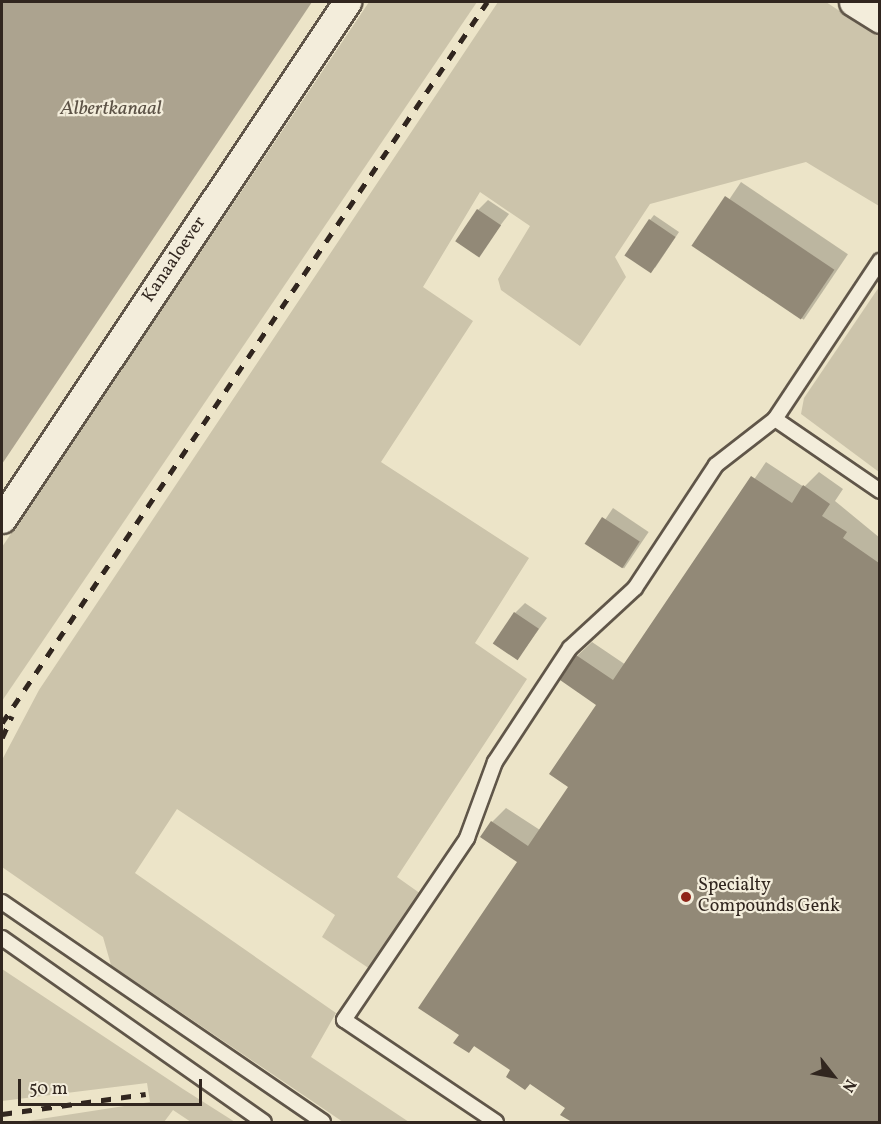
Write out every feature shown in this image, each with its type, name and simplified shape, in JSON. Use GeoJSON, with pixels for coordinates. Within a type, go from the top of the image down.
{"type":"FeatureCollection","features":[{"type":"Feature","properties":{"kind":"street","name":"Kanaaloever"},"geometry":{"type":"LineString","coordinates":[[2,519],[347,2]]}},
{"type":"Feature","properties":{"kind":"street"},"geometry":{"type":"LineString","coordinates":[[853,2],[879,19]]}},
{"type":"Feature","properties":{"kind":"lane"},"geometry":{"type":"LineString","coordinates":[[496,1122],[344,1020],[467,838],[495,762],[570,648],[635,588],[716,465],[775,419],[879,261]]}},
{"type":"Feature","properties":{"kind":"lane"},"geometry":{"type":"LineString","coordinates":[[775,419],[879,491]]}},
{"type":"Feature","properties":{"kind":"lane"},"geometry":{"type":"LineString","coordinates":[[2,902],[323,1122]]}},
{"type":"Feature","properties":{"kind":"lane"},"geometry":{"type":"LineString","coordinates":[[2,938],[264,1122]]}},
{"type":"Feature","properties":{"kind":"shaded area"},"geometry":{"type":"Polygon","coordinates":[[[369,2],[477,2],[2,701],[2,547],[369,2]]]}},
{"type":"Feature","properties":{"kind":"shaded area"},"geometry":{"type":"Polygon","coordinates":[[[498,2],[826,2],[879,37],[879,206],[806,162],[650,204],[615,257],[626,277],[580,346],[501,290],[498,279],[530,226],[480,192],[423,287],[473,321],[381,462],[529,558],[475,643],[527,679],[397,877],[421,894],[370,969],[322,937],[335,915],[177,809],[135,873],[336,1013],[311,1057],[409,1122],[343,1122],[111,965],[103,937],[2,867],[2,760],[39,690],[498,2]]]}},
{"type":"Feature","properties":{"kind":"shaded area"},"geometry":{"type":"Polygon","coordinates":[[[879,287],[879,472],[801,414],[804,398],[879,287]]]}},
{"type":"Feature","properties":{"kind":"shaded area"},"geometry":{"type":"Polygon","coordinates":[[[2,969],[235,1122],[191,1122],[173,1110],[164,1122],[21,1122],[150,1102],[147,1083],[2,1101],[2,969]]]}},
{"type":"Feature","properties":{"kind":"water","name":"Albertkanaal"},"geometry":{"type":"Polygon","coordinates":[[[2,2],[312,2],[2,464],[2,2]]]}},
{"type":"Feature","properties":{"kind":"building"},"geometry":{"type":"Polygon","coordinates":[[[725,196],[834,270],[801,320],[691,246],[725,196]]]}},
{"type":"Feature","properties":{"kind":"building"},"geometry":{"type":"Polygon","coordinates":[[[477,209],[501,225],[479,258],[455,241],[477,209]]]}},
{"type":"Feature","properties":{"kind":"building"},"geometry":{"type":"Polygon","coordinates":[[[649,219],[676,237],[651,273],[624,255],[649,219]]]}},
{"type":"Feature","properties":{"kind":"building","name":"Specialty Compounds Genk"},"geometry":{"type":"Polygon","coordinates":[[[751,476],[792,503],[803,485],[830,504],[822,516],[847,532],[843,538],[879,563],[879,1122],[572,1122],[560,1115],[565,1108],[530,1084],[525,1090],[506,1077],[510,1070],[474,1046],[469,1053],[453,1043],[459,1035],[418,1008],[517,862],[480,837],[491,821],[528,846],[568,787],[549,774],[596,705],[560,680],[576,655],[613,680],[751,476]]]}},
{"type":"Feature","properties":{"kind":"building"},"geometry":{"type":"Polygon","coordinates":[[[602,517],[640,542],[622,568],[585,544],[602,517]]]}},
{"type":"Feature","properties":{"kind":"building"},"geometry":{"type":"Polygon","coordinates":[[[514,612],[539,629],[518,660],[493,644],[514,612]]]}},
{"type":"Feature","properties":{"kind":"railway"},"geometry":{"type":"LineString","coordinates":[[2,723],[487,2]]}},
{"type":"Feature","properties":{"kind":"railway"},"geometry":{"type":"LineString","coordinates":[[2,738],[12,716]]}},
{"type":"Feature","properties":{"kind":"railway"},"geometry":{"type":"LineString","coordinates":[[2,1114],[146,1094]]}},
{"type":"Feature","properties":{"kind":"place","name":"Specialty Compounds Genk"},"geometry":{"type":"Point","coordinates":[686,897]}}]}
